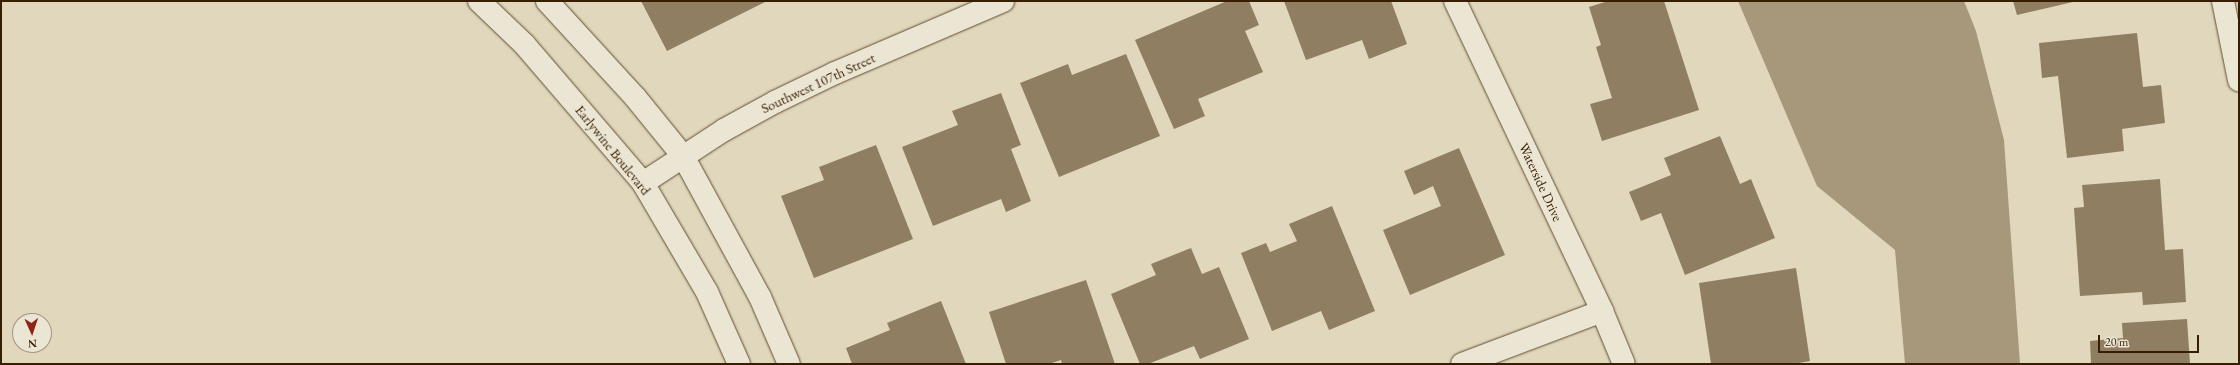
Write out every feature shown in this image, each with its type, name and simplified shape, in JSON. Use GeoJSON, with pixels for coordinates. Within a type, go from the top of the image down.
{"type":"FeatureCollection","features":[{"type":"Feature","properties":{"kind":"street","name":"Earlywine Boulevard"},"geometry":{"type":"LineString","coordinates":[[480,1],[524,44],[643,183],[707,292],[738,364]]}},
{"type":"Feature","properties":{"kind":"street"},"geometry":{"type":"LineString","coordinates":[[547,1],[636,97],[683,156],[760,297],[789,364]]}},
{"type":"Feature","properties":{"kind":"street","name":"Southwest 107th Street"},"geometry":{"type":"LineString","coordinates":[[643,183],[724,130],[782,98],[835,73],[1003,1]]}},
{"type":"Feature","properties":{"kind":"street","name":"Waterside Drive"},"geometry":{"type":"LineString","coordinates":[[1455,1],[1602,311],[1624,364]]}},
{"type":"Feature","properties":{"kind":"street"},"geometry":{"type":"LineString","coordinates":[[2223,1],[2239,80]]}},
{"type":"Feature","properties":{"kind":"street"},"geometry":{"type":"LineString","coordinates":[[1462,364],[1602,311]]}},
{"type":"Feature","properties":{"kind":"shaded area"},"geometry":{"type":"Polygon","coordinates":[[[1738,1],[1964,1],[1976,31],[2004,140],[2020,364],[1905,364],[1895,250],[1817,186],[1738,1]]]}},
{"type":"Feature","properties":{"kind":"building"},"geometry":{"type":"Polygon","coordinates":[[[641,1],[767,1],[667,51],[641,1]]]}},
{"type":"Feature","properties":{"kind":"building"},"geometry":{"type":"Polygon","coordinates":[[[1227,1],[1249,1],[1259,25],[1245,31],[1263,72],[1198,99],[1205,116],[1174,129],[1135,40],[1227,1]]]}},
{"type":"Feature","properties":{"kind":"building"},"geometry":{"type":"Polygon","coordinates":[[[1284,1],[1391,1],[1407,44],[1369,59],[1362,40],[1306,60],[1284,1]]]}},
{"type":"Feature","properties":{"kind":"building"},"geometry":{"type":"Polygon","coordinates":[[[1608,1],[1664,1],[1699,110],[1602,141],[1590,104],[1612,98],[1596,47],[1601,45],[1589,7],[1608,1]]]}},
{"type":"Feature","properties":{"kind":"building"},"geometry":{"type":"Polygon","coordinates":[[[2013,1],[2073,1],[2073,2],[2017,15],[2013,1]]]}},
{"type":"Feature","properties":{"kind":"building"},"geometry":{"type":"Polygon","coordinates":[[[2137,33],[2143,87],[2161,85],[2165,123],[2122,129],[2124,151],[2067,158],[2058,76],[2042,78],[2039,43],[2137,33]]]}},
{"type":"Feature","properties":{"kind":"building"},"geometry":{"type":"Polygon","coordinates":[[[1126,54],[1160,136],[1059,177],[1020,83],[1068,64],[1072,75],[1126,54]]]}},
{"type":"Feature","properties":{"kind":"building"},"geometry":{"type":"Polygon","coordinates":[[[1001,93],[1021,145],[1011,149],[1031,201],[1006,212],[1001,199],[933,226],[902,147],[958,125],[952,111],[1001,93]]]}},
{"type":"Feature","properties":{"kind":"building"},"geometry":{"type":"Polygon","coordinates":[[[1720,136],[1740,184],[1751,179],[1775,238],[1685,275],[1661,213],[1641,221],[1629,192],[1671,175],[1664,158],[1720,136]]]}},
{"type":"Feature","properties":{"kind":"building"},"geometry":{"type":"Polygon","coordinates":[[[876,145],[913,239],[814,278],[781,196],[824,180],[819,167],[876,145]]]}},
{"type":"Feature","properties":{"kind":"building"},"geometry":{"type":"Polygon","coordinates":[[[1459,148],[1505,255],[1410,295],[1383,230],[1441,206],[1433,186],[1414,195],[1404,171],[1459,148]]]}},
{"type":"Feature","properties":{"kind":"building"},"geometry":{"type":"Polygon","coordinates":[[[2160,179],[2165,250],[2183,249],[2186,302],[2143,305],[2142,292],[2080,296],[2074,208],[2084,207],[2082,185],[2160,179]]]}},
{"type":"Feature","properties":{"kind":"building"},"geometry":{"type":"Polygon","coordinates":[[[1332,206],[1375,311],[1329,330],[1321,311],[1272,331],[1241,253],[1266,243],[1270,252],[1297,241],[1289,224],[1332,206]]]}},
{"type":"Feature","properties":{"kind":"building"},"geometry":{"type":"Polygon","coordinates":[[[1191,248],[1202,274],[1219,267],[1249,339],[1200,359],[1194,346],[1148,364],[1140,364],[1111,294],[1156,275],[1151,264],[1191,248]]]}},
{"type":"Feature","properties":{"kind":"building"},"geometry":{"type":"Polygon","coordinates":[[[1796,268],[1810,361],[1793,364],[1711,364],[1699,283],[1796,268]]]}},
{"type":"Feature","properties":{"kind":"building"},"geometry":{"type":"Polygon","coordinates":[[[1086,280],[1115,364],[1062,364],[1061,360],[1049,364],[1006,364],[989,312],[1086,280]]]}},
{"type":"Feature","properties":{"kind":"building"},"geometry":{"type":"Polygon","coordinates":[[[941,301],[966,364],[852,364],[846,348],[890,330],[887,323],[941,301]]]}},
{"type":"Feature","properties":{"kind":"building"},"geometry":{"type":"Polygon","coordinates":[[[2187,319],[2190,364],[2091,364],[2090,341],[2123,338],[2122,323],[2187,319]]]}}]}
